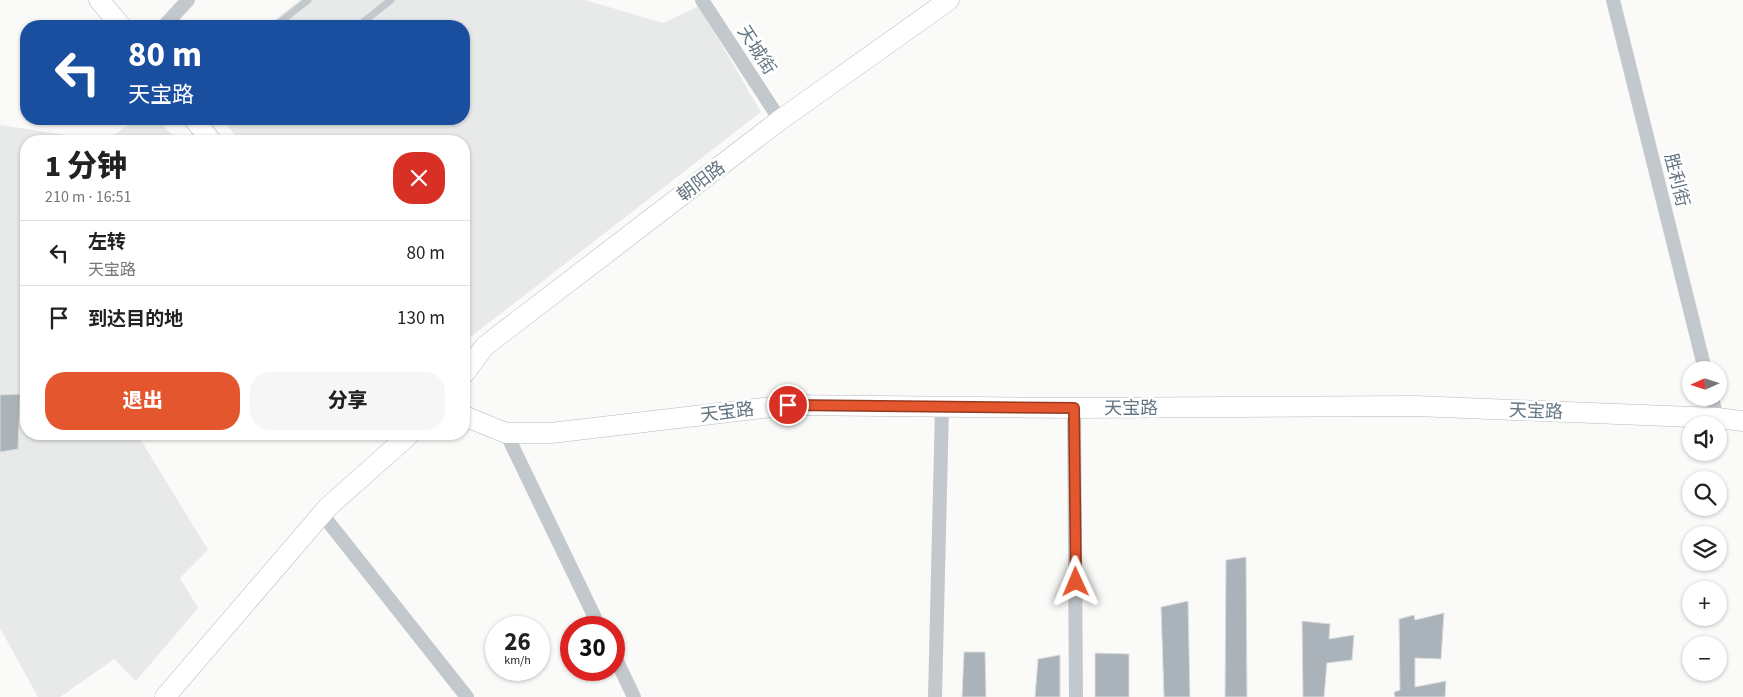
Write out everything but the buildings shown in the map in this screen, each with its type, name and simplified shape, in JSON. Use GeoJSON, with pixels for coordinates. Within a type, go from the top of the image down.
{"type":"FeatureCollection","features":[{"type":"Feature","properties":{"kind":"main road"},"geometry":{"type":"LineString","coordinates":[[99,0],[116,20]]}},
{"type":"Feature","properties":{"kind":"main road","name":"朝阳路"},"geometry":{"type":"LineString","coordinates":[[470,366],[485,346],[780,120],[949,0]]}},
{"type":"Feature","properties":{"kind":"main road"},"geometry":{"type":"LineString","coordinates":[[199,125],[206,135]]}},
{"type":"Feature","properties":{"kind":"main road","name":"天宝路"},"geometry":{"type":"LineString","coordinates":[[470,418],[506,433],[551,433],[788,405],[1074,408],[1415,406],[1682,417]]}},
{"type":"Feature","properties":{"kind":"main road","name":"天宝路"},"geometry":{"type":"LineString","coordinates":[[1727,419],[1743,421]]}},
{"type":"Feature","properties":{"kind":"main road"},"geometry":{"type":"LineString","coordinates":[[165,697],[322,514],[403,440]]}},
{"type":"Feature","properties":{"kind":"street"},"geometry":{"type":"LineString","coordinates":[[170,20],[188,0]]}},
{"type":"Feature","properties":{"kind":"street","name":"天城街"},"geometry":{"type":"LineString","coordinates":[[702,0],[780,120]]}},
{"type":"Feature","properties":{"kind":"street","name":"胜利街"},"geometry":{"type":"LineString","coordinates":[[1613,0],[1703,361]]}},
{"type":"Feature","properties":{"kind":"street"},"geometry":{"type":"LineString","coordinates":[[936,697],[942,407]]}},
{"type":"Feature","properties":{"kind":"street"},"geometry":{"type":"LineString","coordinates":[[1074,408],[1076,697]]}},
{"type":"Feature","properties":{"kind":"street"},"geometry":{"type":"LineString","coordinates":[[506,433],[594,616]]}},
{"type":"Feature","properties":{"kind":"street"},"geometry":{"type":"LineString","coordinates":[[322,514],[467,697]]}},
{"type":"Feature","properties":{"kind":"street"},"geometry":{"type":"LineString","coordinates":[[625,679],[634,697]]}},
{"type":"Feature","properties":{"kind":"lane"},"geometry":{"type":"LineString","coordinates":[[283,20],[308,0]]}},
{"type":"Feature","properties":{"kind":"lane"},"geometry":{"type":"LineString","coordinates":[[366,20],[391,0]]}},
{"type":"Feature","properties":{"kind":"shaded area"},"geometry":{"type":"Polygon","coordinates":[[[300,0],[585,0],[663,23],[699,6],[761,112],[470,337],[470,135],[235,135],[227,125],[470,125],[470,20],[275,20],[300,0]]]}},
{"type":"Feature","properties":{"kind":"shaded area"},"geometry":{"type":"Polygon","coordinates":[[[0,125],[66,135],[20,135],[20,440],[141,440],[208,550],[180,578],[198,608],[136,681],[114,659],[60,697],[38,697],[0,628],[0,125]]]}},
{"type":"Feature","properties":{"kind":"shaded area"},"geometry":{"type":"Polygon","coordinates":[[[128,125],[163,125],[172,135],[114,135],[128,125]]]}},
{"type":"Feature","properties":{"kind":"route"},"geometry":{"type":"LineString","coordinates":[[788,405],[1074,408],[1076,582]]}}]}
